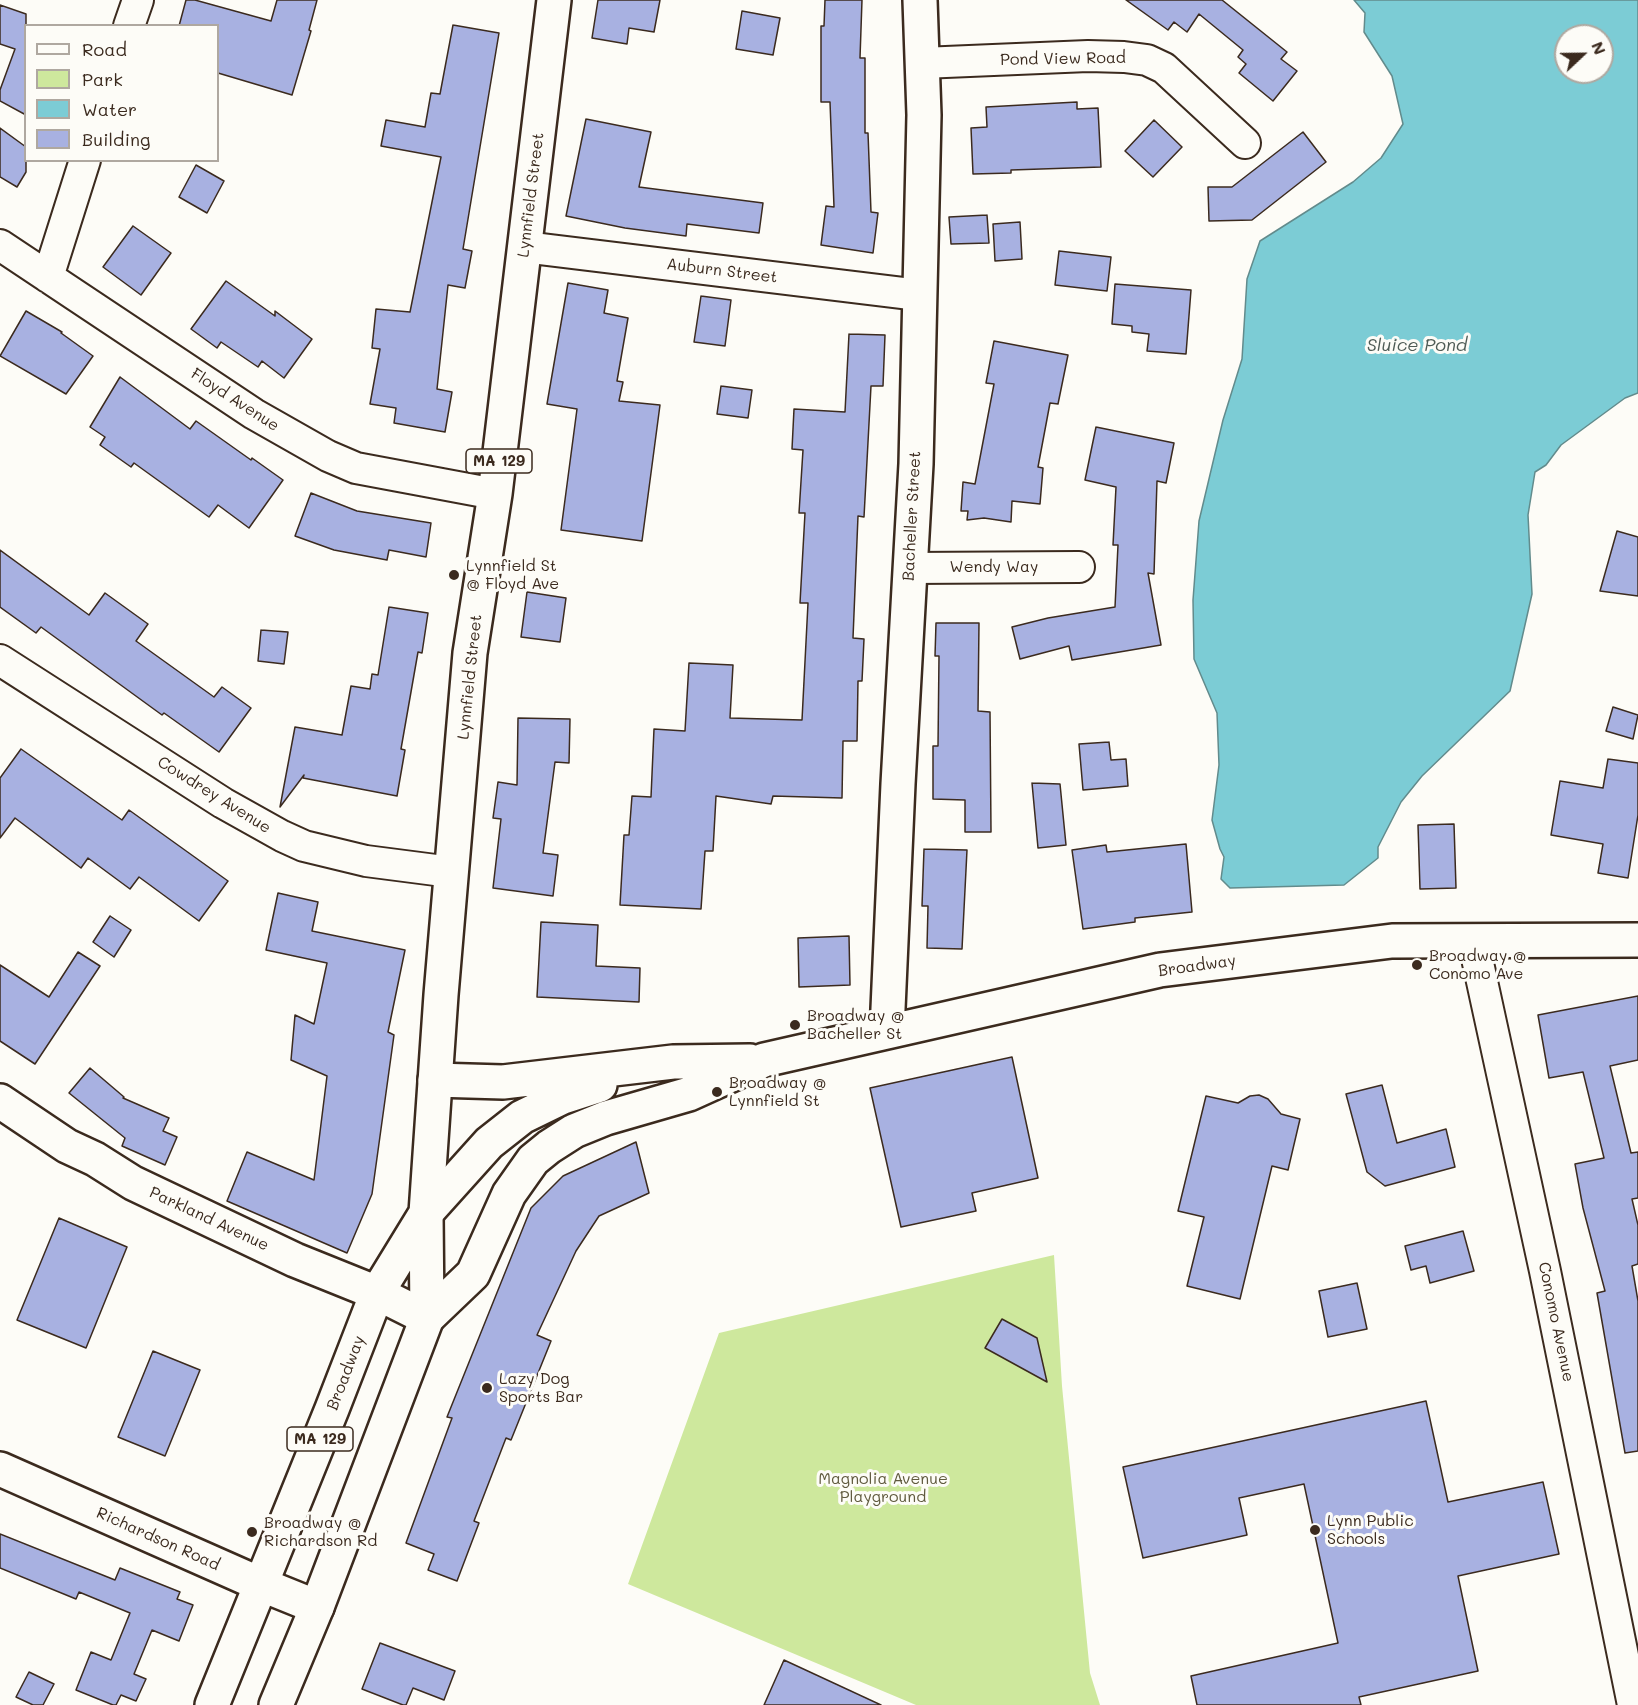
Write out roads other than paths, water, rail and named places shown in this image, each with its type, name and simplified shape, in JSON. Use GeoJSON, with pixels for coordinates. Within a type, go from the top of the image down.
{"type":"FeatureCollection","features":[{"type":"Feature","properties":{"kind":"main road","name":"Lynnfield Street"},"geometry":{"type":"LineString","coordinates":[[426,1213],[470,653],[495,494],[554,0]]}},
{"type":"Feature","properties":{"kind":"main road","name":"Bacheller Street"},"geometry":{"type":"LineString","coordinates":[[887,1031],[916,464],[924,115],[920,0]]}},
{"type":"Feature","properties":{"kind":"main road","name":"Broadway"},"geometry":{"type":"LineString","coordinates":[[427,1318],[473,1274],[509,1194],[533,1160],[549,1147],[574,1131],[606,1118],[689,1094],[764,1060],[1160,970],[1392,941],[1638,940]]}},
{"type":"Feature","properties":{"kind":"main road","name":"Broadway"},"geometry":{"type":"LineString","coordinates":[[435,1080],[503,1082],[673,1062],[764,1060]]}},
{"type":"Feature","properties":{"kind":"main road","name":"Broadway"},"geometry":{"type":"LineString","coordinates":[[212,1705],[377,1293],[426,1213],[489,1143],[522,1117],[563,1097],[673,1062]]}},
{"type":"Feature","properties":{"kind":"main road","name":"Parkland Avenue"},"geometry":{"type":"LineString","coordinates":[[0,1101],[67,1146],[95,1159],[133,1183],[295,1260],[377,1293],[427,1318]]}},
{"type":"Feature","properties":{"kind":"main road","name":"Broadway"},"geometry":{"type":"LineString","coordinates":[[276,1705],[317,1607],[427,1318],[426,1213]]}},
{"type":"Feature","properties":{"kind":"main road","name":"Richardson Road"},"geometry":{"type":"LineString","coordinates":[[0,1469],[317,1607]]}},
{"type":"Feature","properties":{"kind":"street"},"geometry":{"type":"LineString","coordinates":[[130,24],[138,0]]}},
{"type":"Feature","properties":{"kind":"street","name":"Pond View Road"},"geometry":{"type":"LineString","coordinates":[[922,63],[1088,56],[1147,60],[1164,68],[1245,143]]}},
{"type":"Feature","properties":{"kind":"street"},"geometry":{"type":"LineString","coordinates":[[48,277],[85,162]]}},
{"type":"Feature","properties":{"kind":"street","name":"Floyd Avenue"},"geometry":{"type":"LineString","coordinates":[[0,245],[254,414],[328,456],[356,468],[495,494]]}},
{"type":"Feature","properties":{"kind":"street","name":"Auburn Street"},"geometry":{"type":"LineString","coordinates":[[524,247],[919,295]]}},
{"type":"Feature","properties":{"kind":"street","name":"Wendy Way"},"geometry":{"type":"LineString","coordinates":[[910,568],[1079,567]]}},
{"type":"Feature","properties":{"kind":"street","name":"Cowdrey Avenue"},"geometry":{"type":"LineString","coordinates":[[0,660],[223,802],[282,836],[304,846],[366,861],[451,872]]}},
{"type":"Feature","properties":{"kind":"street","name":"Conomo Avenue"},"geometry":{"type":"LineString","coordinates":[[1473,940],[1545,1271],[1633,1705]]}},
{"type":"Feature","properties":{"kind":"water","name":"Sluice Pond"},"geometry":{"type":"Polygon","coordinates":[[[1354,0],[1638,0],[1638,393],[1625,398],[1561,445],[1546,465],[1535,472],[1528,515],[1532,594],[1510,691],[1422,776],[1401,802],[1378,847],[1378,858],[1344,885],[1230,888],[1221,879],[1224,857],[1212,820],[1219,765],[1217,713],[1194,659],[1193,600],[1199,521],[1223,420],[1242,359],[1247,279],[1260,241],[1353,182],[1381,158],[1403,124],[1392,76],[1364,32],[1365,13],[1354,0]]]}},
{"type":"Feature","properties":{"kind":"place","name":"Lynnfield St @ Floyd Ave"},"geometry":{"type":"Point","coordinates":[454,575]}},
{"type":"Feature","properties":{"kind":"place","name":"Broadway @ Conomo Ave"},"geometry":{"type":"Point","coordinates":[1417,965]}},
{"type":"Feature","properties":{"kind":"place","name":"Broadway @ Bacheller St"},"geometry":{"type":"Point","coordinates":[795,1025]}},
{"type":"Feature","properties":{"kind":"place","name":"Broadway @ Lynnfield St"},"geometry":{"type":"Point","coordinates":[717,1092]}},
{"type":"Feature","properties":{"kind":"place","name":"Lazy Dog Sports Bar"},"geometry":{"type":"Point","coordinates":[487,1388]}},
{"type":"Feature","properties":{"kind":"place","name":"Lynn Public Schools"},"geometry":{"type":"Point","coordinates":[1315,1530]}},
{"type":"Feature","properties":{"kind":"place","name":"Broadway @ Richardson Rd"},"geometry":{"type":"Point","coordinates":[252,1532]}},
{"type":"Feature","properties":{"kind":"park label","name":"Magnolia Avenue Playground"},"geometry":{"type":"Point","coordinates":[883,1488]}}]}
